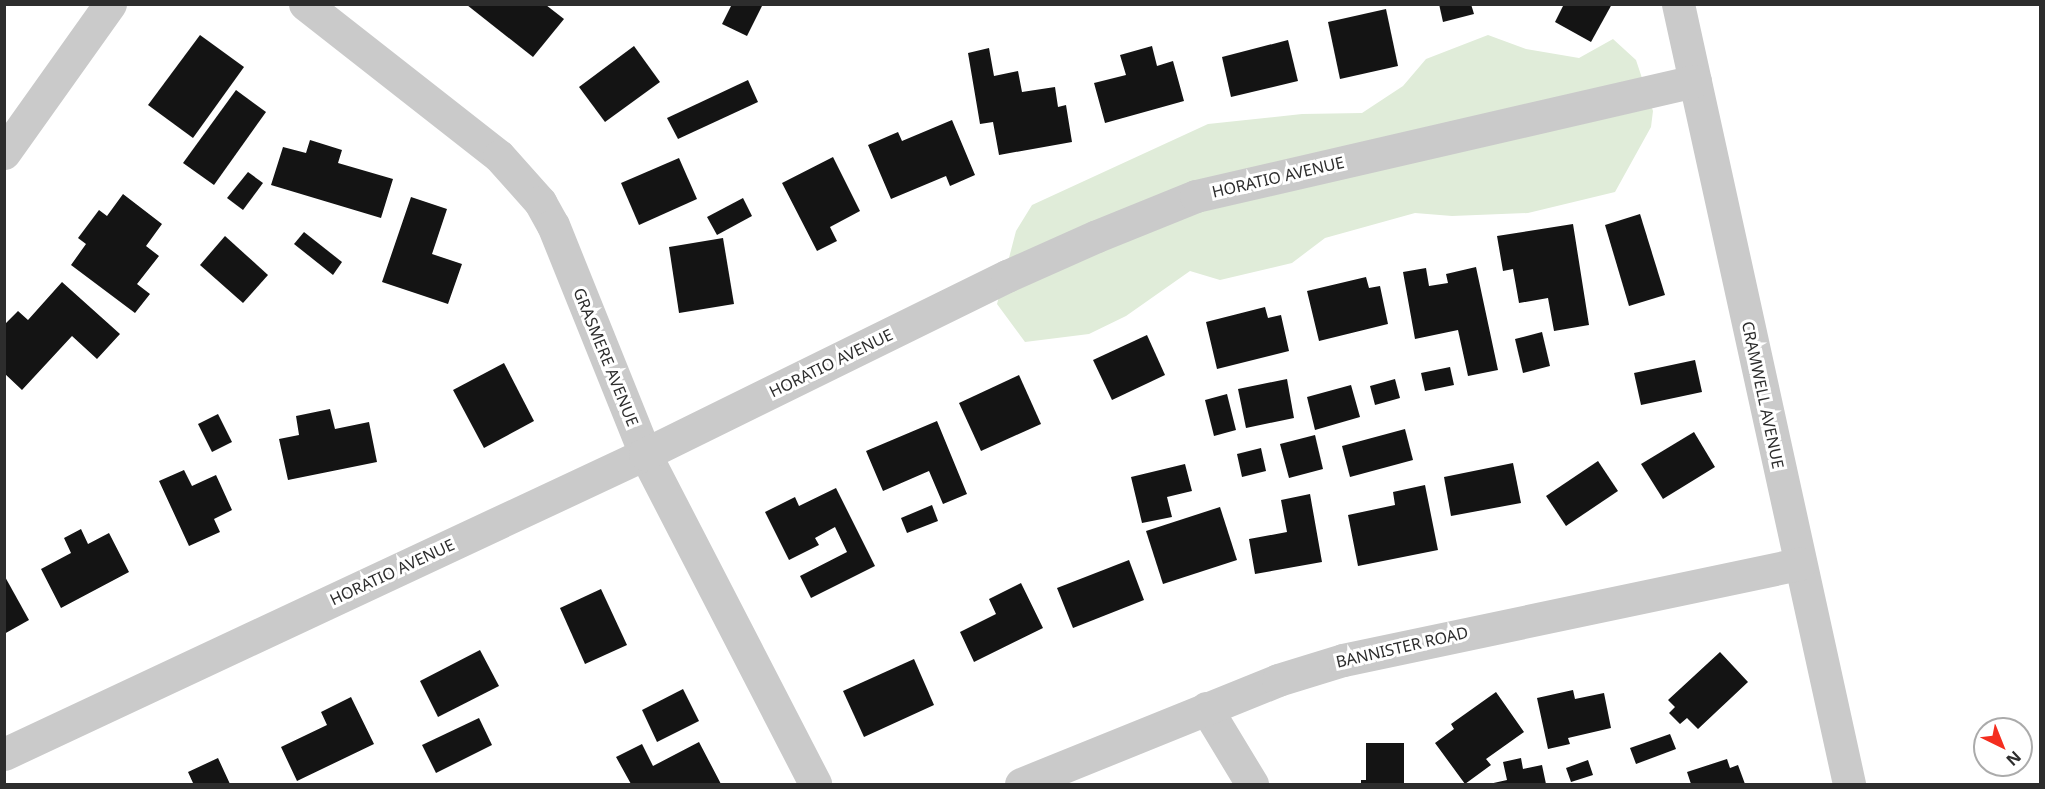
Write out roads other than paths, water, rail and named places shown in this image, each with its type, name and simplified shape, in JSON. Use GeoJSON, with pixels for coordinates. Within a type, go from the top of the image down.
{"type":"FeatureCollection","features":[{"type":"Feature","properties":{"kind":"street"},"geometry":{"type":"LineString","coordinates":[[4,153],[110,4]]}},
{"type":"Feature","properties":{"kind":"street","name":"GRASMERE AVENUE"},"geometry":{"type":"LineString","coordinates":[[305,4],[499,156],[527,185],[553,225],[645,454],[815,784]]}},
{"type":"Feature","properties":{"kind":"street","name":"CRAMWELL AVENUE"},"geometry":{"type":"LineString","coordinates":[[1678,4],[1849,784]]}},
{"type":"Feature","properties":{"kind":"street","name":"HORATIO AVENUE"},"geometry":{"type":"LineString","coordinates":[[4,754],[645,454],[1007,276],[1196,196],[1695,81]]}},
{"type":"Feature","properties":{"kind":"street","name":"BANNISTER ROAD"},"geometry":{"type":"LineString","coordinates":[[1021,784],[1206,708],[1343,660],[1800,564]]}},
{"type":"Feature","properties":{"kind":"street"},"geometry":{"type":"LineString","coordinates":[[1206,708],[1252,784]]}}]}
